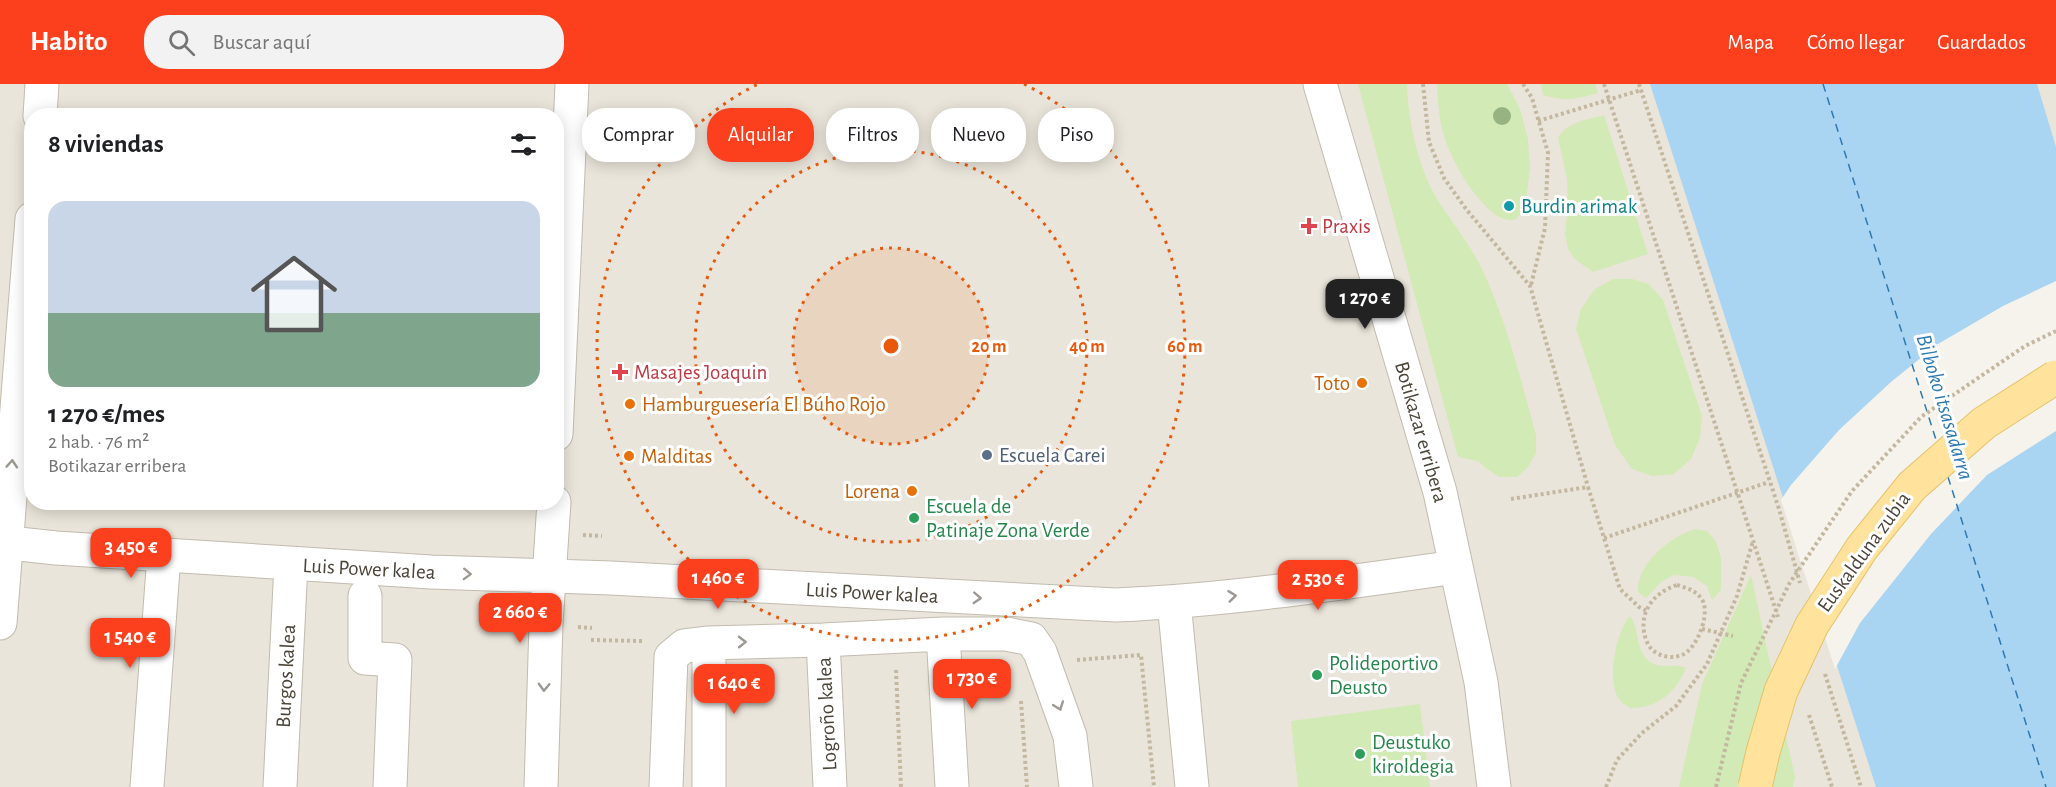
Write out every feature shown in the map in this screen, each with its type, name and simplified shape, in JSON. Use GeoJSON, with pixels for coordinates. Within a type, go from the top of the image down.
{"type":"FeatureCollection","features":[{"type":"Feature","properties":{"kind":"main road","name":"Euskalduna zubia"},"geometry":{"type":"LineString","coordinates":[[1755,787],[1762,752],[1781,691],[1812,625],[1862,548],[1912,486],[1984,423],[2056,377]]}},
{"type":"Feature","properties":{"kind":"street"},"geometry":{"type":"LineString","coordinates":[[40,108],[42,84]]}},
{"type":"Feature","properties":{"kind":"street"},"geometry":{"type":"LineString","coordinates":[[564,259],[572,84]]}},
{"type":"Feature","properties":{"kind":"street","name":"Botikazar erribera"},"geometry":{"type":"LineString","coordinates":[[1320,84],[1440,492],[1481,682],[1494,787]]}},
{"type":"Feature","properties":{"kind":"street"},"geometry":{"type":"LineString","coordinates":[[0,623],[2,542],[24,305]]}},
{"type":"Feature","properties":{"kind":"street"},"geometry":{"type":"LineString","coordinates":[[541,787],[554,510]]}},
{"type":"Feature","properties":{"kind":"street","name":"Luis Power kalea"},"geometry":{"type":"LineString","coordinates":[[2,542],[431,572],[550,575],[1116,605],[1174,602],[1367,580],[1456,567]]}},
{"type":"Feature","properties":{"kind":"street"},"geometry":{"type":"LineString","coordinates":[[147,787],[164,555]]}},
{"type":"Feature","properties":{"kind":"street","name":"Burgos kalea"},"geometry":{"type":"LineString","coordinates":[[280,787],[291,564]]}},
{"type":"Feature","properties":{"kind":"street"},"geometry":{"type":"LineString","coordinates":[[365,596],[365,658],[395,660],[390,787]]}},
{"type":"Feature","properties":{"kind":"street"},"geometry":{"type":"LineString","coordinates":[[1174,602],[1192,787]]}},
{"type":"Feature","properties":{"kind":"street"},"geometry":{"type":"LineString","coordinates":[[943,634],[952,787]]}},
{"type":"Feature","properties":{"kind":"street"},"geometry":{"type":"LineString","coordinates":[[666,787],[671,657],[684,646],[709,643],[943,634],[1006,634],[1031,639],[1040,652],[1070,736],[1076,787]]}},
{"type":"Feature","properties":{"kind":"street","name":"Logroño kalea"},"geometry":{"type":"LineString","coordinates":[[823,640],[830,787]]}},
{"type":"Feature","properties":{"kind":"street"},"geometry":{"type":"LineString","coordinates":[[709,643],[709,787]]}},
{"type":"Feature","properties":{"kind":"path"},"geometry":{"type":"LineString","coordinates":[[1422,84],[1429,142],[1444,178],[1466,209],[1530,286],[1620,589],[1647,611]]}},
{"type":"Feature","properties":{"kind":"path"},"geometry":{"type":"LineString","coordinates":[[1523,84],[1532,98],[1548,153],[1545,228],[1530,286]]}},
{"type":"Feature","properties":{"kind":"path"},"geometry":{"type":"LineString","coordinates":[[1605,84],[1736,492],[1754,540],[1737,596],[1707,664],[1676,706],[1641,733],[1617,760],[1606,787]]}},
{"type":"Feature","properties":{"kind":"path"},"geometry":{"type":"LineString","coordinates":[[1639,84],[1779,509],[1802,590]]}},
{"type":"Feature","properties":{"kind":"path"},"geometry":{"type":"LineString","coordinates":[[1539,121],[1641,90]]}},
{"type":"Feature","properties":{"kind":"path"},"geometry":{"type":"LineString","coordinates":[[1604,538],[1769,482]]}},
{"type":"Feature","properties":{"kind":"path"},"geometry":{"type":"LineString","coordinates":[[1511,499],[1588,486]]}},
{"type":"Feature","properties":{"kind":"path"},"geometry":{"type":"LineString","coordinates":[[1677,585],[1692,590],[1703,600],[1706,614],[1702,629],[1694,644],[1684,654],[1670,657],[1658,654],[1647,645],[1644,618],[1650,603],[1664,589],[1677,585]]}},
{"type":"Feature","properties":{"kind":"path"},"geometry":{"type":"LineString","coordinates":[[1702,629],[1733,636]]}},
{"type":"Feature","properties":{"kind":"path"},"geometry":{"type":"LineString","coordinates":[[591,640],[645,641]]}},
{"type":"Feature","properties":{"kind":"path"},"geometry":{"type":"LineString","coordinates":[[1072,660],[1141,655],[1154,787]]}},
{"type":"Feature","properties":{"kind":"path"},"geometry":{"type":"LineString","coordinates":[[896,660],[901,787]]}},
{"type":"Feature","properties":{"kind":"path"},"geometry":{"type":"LineString","coordinates":[[1825,671],[1861,787]]}},
{"type":"Feature","properties":{"kind":"path"},"geometry":{"type":"LineString","coordinates":[[1020,692],[1027,787]]}},
{"type":"Feature","properties":{"kind":"shaded area"},"geometry":{"type":"Polygon","coordinates":[[[0,84],[2056,84],[2056,787],[0,787],[0,84]]]}},
{"type":"Feature","properties":{"kind":"green space"},"geometry":{"type":"Polygon","coordinates":[[[1358,84],[1407,84],[1409,113],[1424,173],[1437,199],[1475,256],[1489,285],[1512,348],[1536,435],[1536,453],[1528,467],[1517,477],[1499,477],[1478,461],[1458,457],[1358,84]]]}},
{"type":"Feature","properties":{"kind":"green space"},"geometry":{"type":"Polygon","coordinates":[[[1437,84],[1507,84],[1520,109],[1528,139],[1530,168],[1525,209],[1515,220],[1503,219],[1492,212],[1475,194],[1460,172],[1443,132],[1437,84]]]}},
{"type":"Feature","properties":{"kind":"green space"},"geometry":{"type":"Polygon","coordinates":[[[1541,84],[1595,84],[1598,93],[1564,99],[1543,95],[1541,84]]]}},
{"type":"Feature","properties":{"kind":"green space"},"geometry":{"type":"Polygon","coordinates":[[[1604,115],[1648,254],[1593,272],[1576,260],[1568,249],[1565,234],[1568,205],[1567,179],[1558,138],[1572,125],[1604,115]]]}},
{"type":"Feature","properties":{"kind":"green space"},"geometry":{"type":"Polygon","coordinates":[[[1613,279],[1632,279],[1649,284],[1663,300],[1702,416],[1700,438],[1691,459],[1674,474],[1652,476],[1632,469],[1615,445],[1576,329],[1581,309],[1595,289],[1613,279]]]}},
{"type":"Feature","properties":{"kind":"green space"},"geometry":{"type":"Polygon","coordinates":[[[1695,529],[1707,531],[1716,541],[1721,558],[1721,590],[1712,600],[1707,586],[1693,577],[1674,575],[1661,582],[1646,598],[1638,592],[1643,571],[1657,553],[1676,538],[1695,529]]]}},
{"type":"Feature","properties":{"kind":"green space"},"geometry":{"type":"Polygon","coordinates":[[[1751,575],[1795,777],[1793,787],[1679,787],[1702,684],[1751,575]]]}},
{"type":"Feature","properties":{"kind":"green space"},"geometry":{"type":"Polygon","coordinates":[[[1630,616],[1643,655],[1648,660],[1658,665],[1686,668],[1677,685],[1657,702],[1630,708],[1620,700],[1615,691],[1613,669],[1617,644],[1630,616]]]}},
{"type":"Feature","properties":{"kind":"green space","name":"Deustuko kiroldegia"},"geometry":{"type":"Polygon","coordinates":[[[1420,704],[1430,787],[1298,787],[1291,721],[1420,704]]]}},
{"type":"Feature","properties":{"kind":"water","name":"Bilboko itsasadarra"},"geometry":{"type":"Polygon","coordinates":[[[1650,84],[2037,84],[2056,147],[2056,787],[1876,787],[1650,84]]]}},
{"type":"Feature","properties":{"kind":"pier"},"geometry":{"type":"Polygon","coordinates":[[[2056,281],[2056,431],[1987,475],[1931,534],[1860,623],[1835,669],[1781,500],[1791,485],[1839,430],[1891,382],[1938,344],[2003,306],[2056,281]]]}},
{"type":"Feature","properties":{"kind":"ferry route"},"geometry":{"type":"LineString","coordinates":[[1823,84],[1937,443]]}},
{"type":"Feature","properties":{"kind":"ferry route"},"geometry":{"type":"LineString","coordinates":[[1948,477],[2046,787]]}},
{"type":"Feature","properties":{"kind":"place","name":"Burdin arimak"},"geometry":{"type":"Point","coordinates":[1509,206]}},
{"type":"Feature","properties":{"kind":"place","name":"Praxis"},"geometry":{"type":"Point","coordinates":[1309,226]}},
{"type":"Feature","properties":{"kind":"place","name":"Masajes Joaquin"},"geometry":{"type":"Point","coordinates":[620,372]}},
{"type":"Feature","properties":{"kind":"place","name":"Toto"},"geometry":{"type":"Point","coordinates":[1362,383]}},
{"type":"Feature","properties":{"kind":"place","name":"Hamburguesería El Búho Rojo"},"geometry":{"type":"Point","coordinates":[630,404]}},
{"type":"Feature","properties":{"kind":"place","name":"Escuela Carei"},"geometry":{"type":"Point","coordinates":[987,455]}},
{"type":"Feature","properties":{"kind":"place","name":"Malditas"},"geometry":{"type":"Point","coordinates":[629,456]}},
{"type":"Feature","properties":{"kind":"place","name":"Lorena"},"geometry":{"type":"Point","coordinates":[912,491]}},
{"type":"Feature","properties":{"kind":"place","name":"Escuela de Patinaje Zona Verde"},"geometry":{"type":"Point","coordinates":[914,518]}},
{"type":"Feature","properties":{"kind":"place","name":"Polideportivo Deusto"},"geometry":{"type":"Point","coordinates":[1317,675]}},
{"type":"Feature","properties":{"kind":"place","name":"Deustuko kiroldegia"},"geometry":{"type":"Point","coordinates":[1360,754]}}]}
